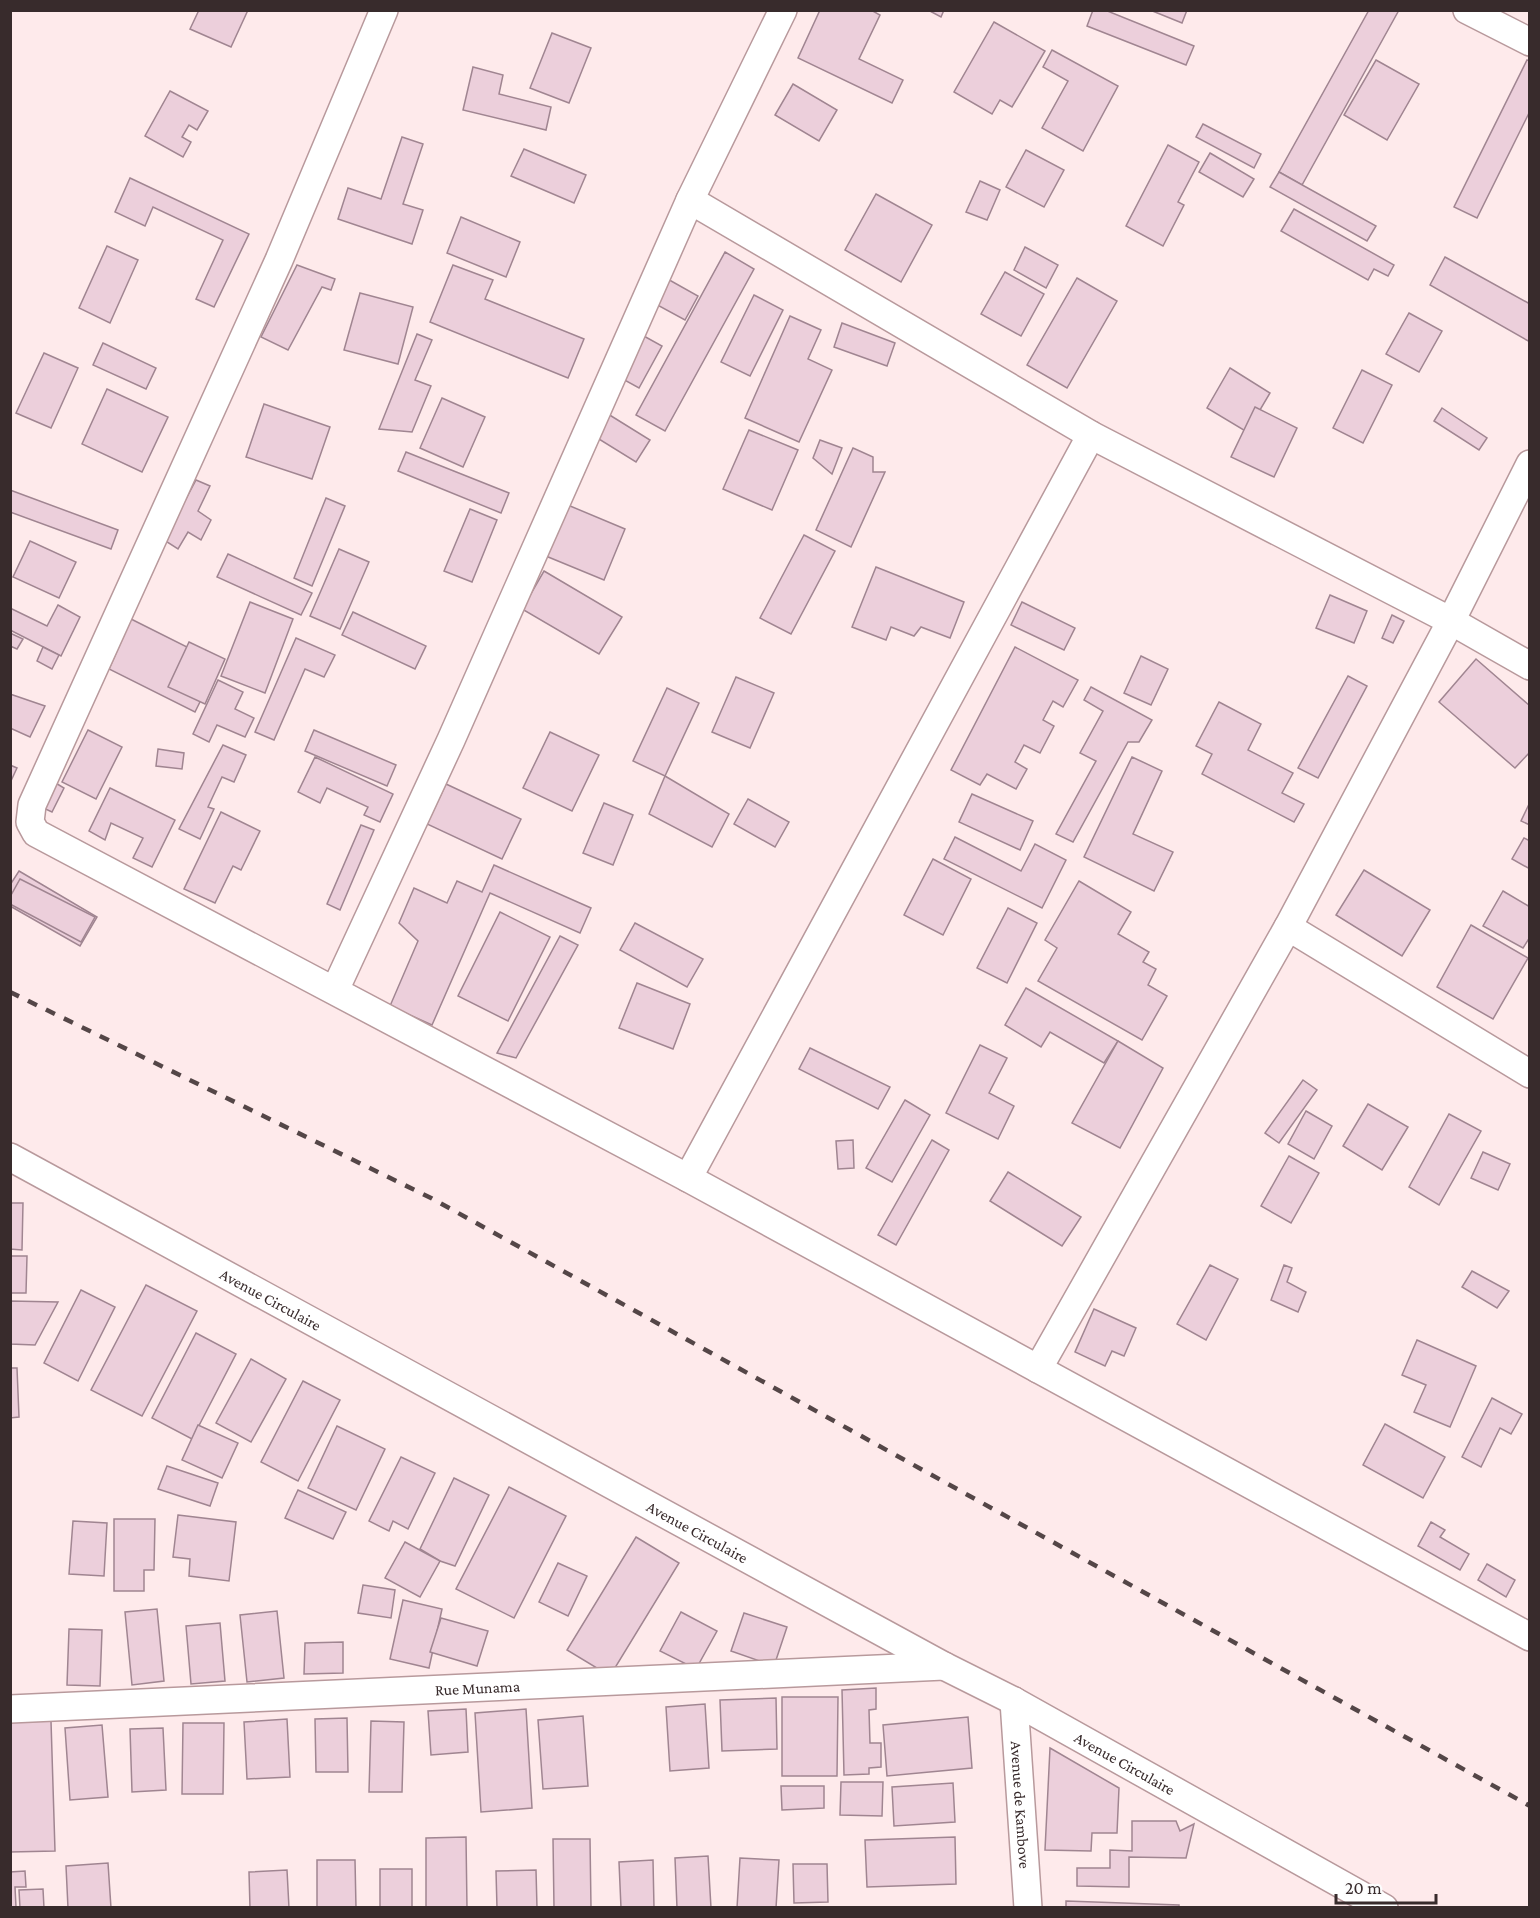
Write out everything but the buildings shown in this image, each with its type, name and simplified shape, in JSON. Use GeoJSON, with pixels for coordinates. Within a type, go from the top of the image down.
{"type":"FeatureCollection","features":[{"type":"Feature","properties":{"kind":"street"},"geometry":{"type":"LineString","coordinates":[[384,10],[279,260],[32,805],[30,822],[36,833],[688,1178],[1530,1637]]}},
{"type":"Feature","properties":{"kind":"street"},"geometry":{"type":"LineString","coordinates":[[335,990],[451,740],[690,200],[783,10]]}},
{"type":"Feature","properties":{"kind":"street"},"geometry":{"type":"LineString","coordinates":[[1467,10],[1530,42]]}},
{"type":"Feature","properties":{"kind":"street"},"geometry":{"type":"LineString","coordinates":[[690,200],[1091,435],[1451,621],[1530,666]]}},
{"type":"Feature","properties":{"kind":"street"},"geometry":{"type":"LineString","coordinates":[[688,1178],[1091,435]]}},
{"type":"Feature","properties":{"kind":"street"},"geometry":{"type":"LineString","coordinates":[[1038,1369],[1287,927],[1451,621],[1530,464]]}},
{"type":"Feature","properties":{"kind":"street"},"geometry":{"type":"LineString","coordinates":[[1287,927],[1530,1074]]}},
{"type":"Feature","properties":{"kind":"street","name":"Avenue Circulaire"},"geometry":{"type":"LineString","coordinates":[[10,1157],[944,1666],[1014,1701],[1384,1908]]}},
{"type":"Feature","properties":{"kind":"street","name":"Rue Munama"},"geometry":{"type":"LineString","coordinates":[[10,1709],[944,1666]]}},
{"type":"Feature","properties":{"kind":"street","name":"Avenue de Kambove"},"geometry":{"type":"LineString","coordinates":[[1014,1701],[1028,1908]]}},
{"type":"Feature","properties":{"kind":"railway"},"geometry":{"type":"LineString","coordinates":[[10,992],[431,1198],[1530,1806]]}}]}
